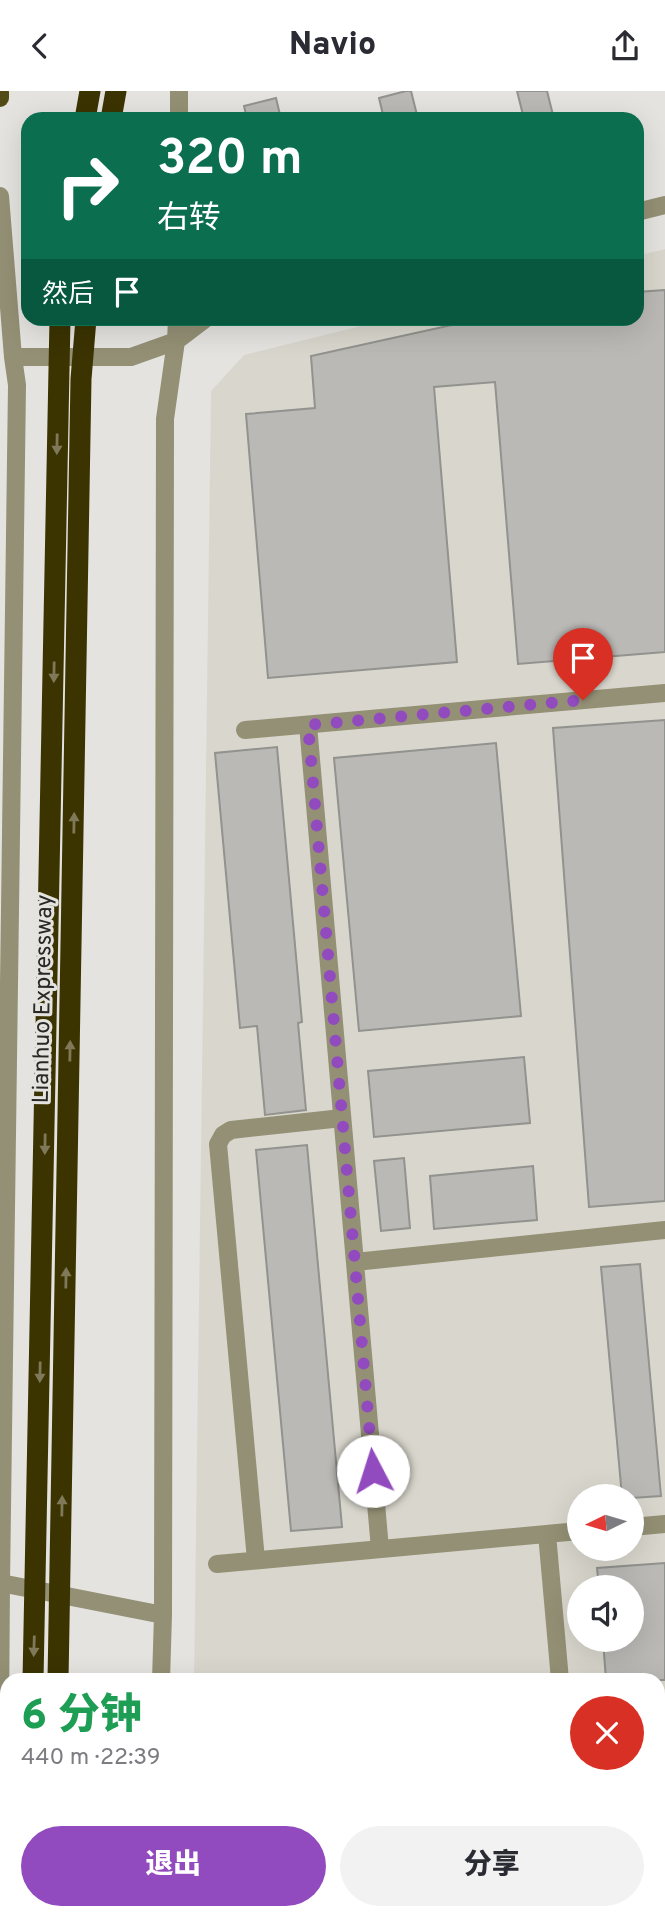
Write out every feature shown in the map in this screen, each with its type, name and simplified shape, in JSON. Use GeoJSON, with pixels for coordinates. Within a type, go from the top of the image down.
{"type":"FeatureCollection","features":[{"type":"Feature","properties":{"kind":"highway"},"geometry":{"type":"LineString","coordinates":[[86,112],[90,91]]}},
{"type":"Feature","properties":{"kind":"highway"},"geometry":{"type":"LineString","coordinates":[[112,112],[116,91]]}},
{"type":"Feature","properties":{"kind":"highway","name":"Lianhuo Expressway"},"geometry":{"type":"LineString","coordinates":[[33,1673],[60,326]]}},
{"type":"Feature","properties":{"kind":"highway","name":"Lianhuo Expressway"},"geometry":{"type":"LineString","coordinates":[[58,1673],[81,379],[85,326]]}},
{"type":"Feature","properties":{"kind":"street"},"geometry":{"type":"LineString","coordinates":[[179,91],[179,112]]}},
{"type":"Feature","properties":{"kind":"street"},"geometry":{"type":"LineString","coordinates":[[0,196],[13,357],[18,385],[0,1673]]}},
{"type":"Feature","properties":{"kind":"street"},"geometry":{"type":"LineString","coordinates":[[644,210],[665,205]]}},
{"type":"Feature","properties":{"kind":"street"},"geometry":{"type":"LineString","coordinates":[[161,1673],[165,419],[177,326]]}},
{"type":"Feature","properties":{"kind":"street"},"geometry":{"type":"LineString","coordinates":[[13,357],[131,357],[176,341],[196,326]]}},
{"type":"Feature","properties":{"kind":"street"},"geometry":{"type":"LineString","coordinates":[[245,730],[665,693]]}},
{"type":"Feature","properties":{"kind":"street"},"geometry":{"type":"LineString","coordinates":[[308,725],[380,1549]]}},
{"type":"Feature","properties":{"kind":"street"},"geometry":{"type":"LineString","coordinates":[[256,1560],[218,1144],[223,1135],[232,1130],[342,1118]]}},
{"type":"Feature","properties":{"kind":"street"},"geometry":{"type":"LineString","coordinates":[[355,1262],[665,1230]]}},
{"type":"Feature","properties":{"kind":"street"},"geometry":{"type":"LineString","coordinates":[[644,1526],[665,1524]]}},
{"type":"Feature","properties":{"kind":"street"},"geometry":{"type":"LineString","coordinates":[[217,1564],[567,1532]]}},
{"type":"Feature","properties":{"kind":"street"},"geometry":{"type":"LineString","coordinates":[[547,1534],[559,1673]]}},
{"type":"Feature","properties":{"kind":"street"},"geometry":{"type":"LineString","coordinates":[[1,1583],[163,1615]]}},
{"type":"Feature","properties":{"kind":"shaded area"},"geometry":{"type":"Polygon","coordinates":[[[665,249],[665,1673],[194,1673],[211,391],[244,355],[361,326],[644,326],[644,254],[665,249]]]}},
{"type":"Feature","properties":{"kind":"building"},"geometry":{"type":"Polygon","coordinates":[[[411,91],[416,112],[382,112],[379,98],[411,91]]]}},
{"type":"Feature","properties":{"kind":"building"},"geometry":{"type":"Polygon","coordinates":[[[517,91],[547,91],[552,112],[522,112],[517,91]]]}},
{"type":"Feature","properties":{"kind":"building"},"geometry":{"type":"Polygon","coordinates":[[[276,98],[279,112],[245,112],[244,106],[276,98]]]}},
{"type":"Feature","properties":{"kind":"building"},"geometry":{"type":"Polygon","coordinates":[[[665,290],[665,652],[518,664],[495,382],[434,387],[457,662],[268,678],[246,414],[315,408],[311,356],[447,326],[644,326],[644,292],[665,290]]]}},
{"type":"Feature","properties":{"kind":"building"},"geometry":{"type":"Polygon","coordinates":[[[665,720],[665,1201],[589,1207],[553,728],[665,720]]]}},
{"type":"Feature","properties":{"kind":"building"},"geometry":{"type":"Polygon","coordinates":[[[496,743],[521,1016],[359,1031],[334,758],[496,743]]]}},
{"type":"Feature","properties":{"kind":"building"},"geometry":{"type":"Polygon","coordinates":[[[277,747],[302,1022],[298,1023],[306,1110],[265,1115],[257,1026],[240,1028],[215,753],[277,747]]]}},
{"type":"Feature","properties":{"kind":"building"},"geometry":{"type":"Polygon","coordinates":[[[524,1057],[530,1123],[374,1137],[368,1071],[524,1057]]]}},
{"type":"Feature","properties":{"kind":"building"},"geometry":{"type":"Polygon","coordinates":[[[307,1145],[342,1527],[291,1531],[256,1150],[307,1145]]]}},
{"type":"Feature","properties":{"kind":"building"},"geometry":{"type":"Polygon","coordinates":[[[404,1158],[410,1228],[381,1231],[374,1161],[404,1158]]]}},
{"type":"Feature","properties":{"kind":"building"},"geometry":{"type":"Polygon","coordinates":[[[533,1166],[537,1220],[434,1229],[430,1176],[533,1166]]]}},
{"type":"Feature","properties":{"kind":"building"},"geometry":{"type":"Polygon","coordinates":[[[640,1264],[661,1496],[644,1497],[644,1484],[621,1484],[601,1267],[640,1264]]]}},
{"type":"Feature","properties":{"kind":"building"},"geometry":{"type":"Polygon","coordinates":[[[665,1563],[665,1673],[605,1673],[604,1652],[644,1652],[644,1575],[598,1575],[597,1568],[665,1563]]]}},
{"type":"Feature","properties":{"kind":"route"},"geometry":{"type":"LineString","coordinates":[[373,1471],[308,725],[583,700]]}}]}
